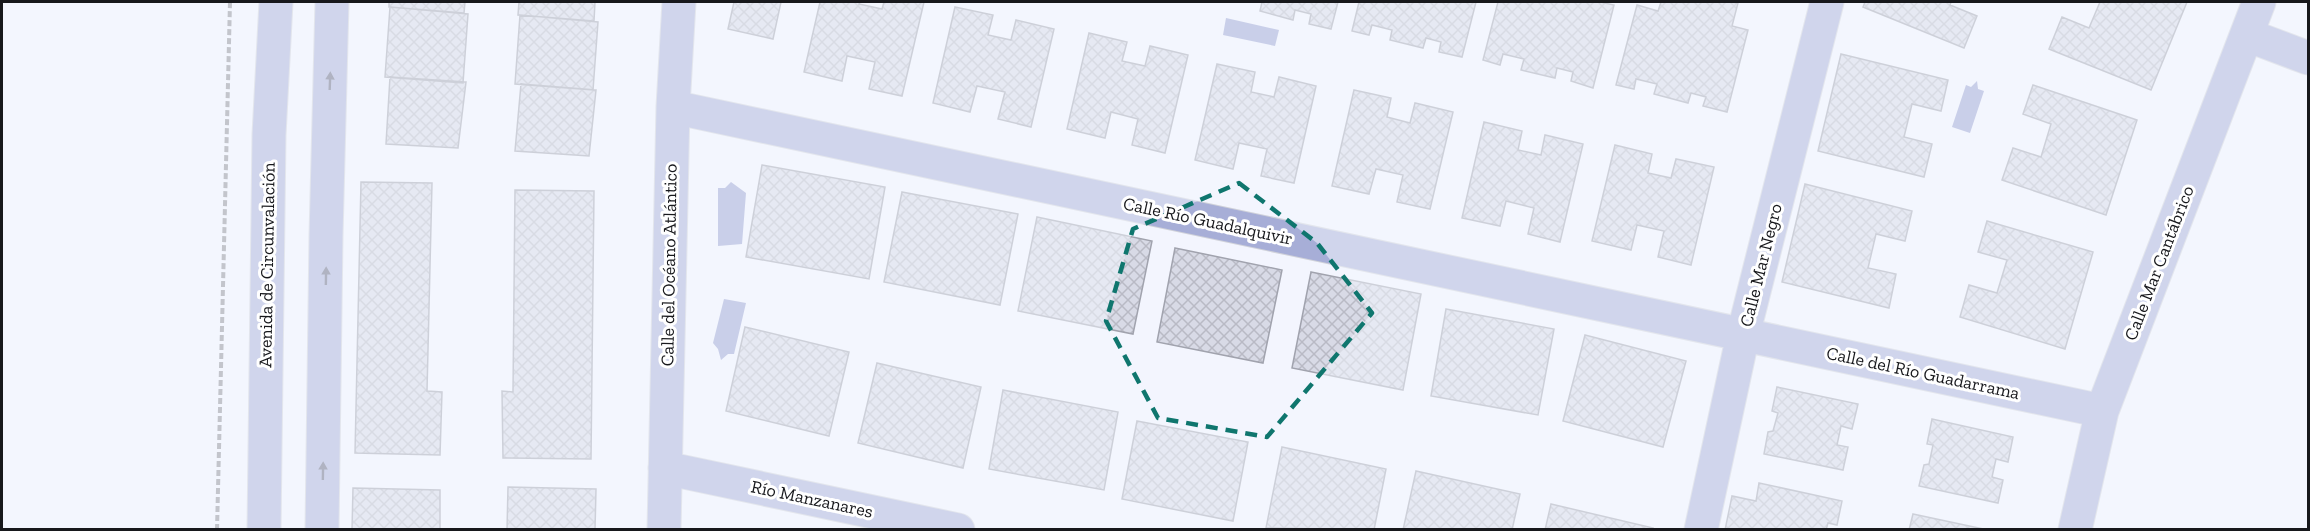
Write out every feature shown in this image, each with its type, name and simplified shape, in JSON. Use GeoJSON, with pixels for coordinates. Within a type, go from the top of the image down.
{"type":"FeatureCollection","features":[{"type":"Feature","properties":{"kind":"street","name":"Avenida de Circunvalación"},"geometry":{"type":"LineString","coordinates":[[264,530],[269,135],[276,2]]}},
{"type":"Feature","properties":{"kind":"street"},"geometry":{"type":"LineString","coordinates":[[322,530],[332,2]]}},
{"type":"Feature","properties":{"kind":"street","name":"Calle del Océano Atlántico"},"geometry":{"type":"LineString","coordinates":[[664,530],[673,107],[679,2]]}},
{"type":"Feature","properties":{"kind":"street","name":"Calle Mar Negro"},"geometry":{"type":"LineString","coordinates":[[1701,530],[1743,335],[1827,2]]}},
{"type":"Feature","properties":{"kind":"street","name":"Calle Mar Cantábrico"},"geometry":{"type":"LineString","coordinates":[[2075,530],[2102,411],[2259,2]]}},
{"type":"Feature","properties":{"kind":"street"},"geometry":{"type":"LineString","coordinates":[[2247,35],[2308,58]]}},
{"type":"Feature","properties":{"kind":"street","name":"Calle Río Guadalquivir"},"geometry":{"type":"LineString","coordinates":[[673,107],[1743,335]]}},
{"type":"Feature","properties":{"kind":"street","name":"Calle del Río Guadarrama"},"geometry":{"type":"LineString","coordinates":[[1743,335],[2102,411]]}},
{"type":"Feature","properties":{"kind":"street","name":"Río Manzanares"},"geometry":{"type":"LineString","coordinates":[[665,468],[958,530]]}},
{"type":"Feature","properties":{"kind":"path"},"geometry":{"type":"LineString","coordinates":[[217,530],[230,2]]}},
{"type":"Feature","properties":{"kind":"highlighted area"},"geometry":{"type":"Polygon","coordinates":[[[1239,183],[1317,243],[1372,313],[1267,437],[1158,418],[1106,321],[1133,229],[1239,183]]]}},
{"type":"Feature","properties":{"kind":"water"},"geometry":{"type":"Polygon","coordinates":[[[1226,18],[1279,30],[1275,46],[1223,35],[1226,18]]]}},
{"type":"Feature","properties":{"kind":"water"},"geometry":{"type":"Polygon","coordinates":[[[1977,81],[1978,89],[1984,91],[1970,133],[1952,127],[1966,85],[1971,87],[1977,81]]]}},
{"type":"Feature","properties":{"kind":"water"},"geometry":{"type":"Polygon","coordinates":[[[731,182],[746,193],[742,244],[718,246],[718,188],[725,188],[731,182]]]}},
{"type":"Feature","properties":{"kind":"water"},"geometry":{"type":"Polygon","coordinates":[[[724,299],[746,303],[734,354],[728,354],[721,360],[718,349],[713,343],[724,299]]]}},
{"type":"Feature","properties":{"kind":"building"},"geometry":{"type":"Polygon","coordinates":[[[389,2],[465,2],[464,13],[389,7],[389,2]]]}},
{"type":"Feature","properties":{"kind":"building"},"geometry":{"type":"Polygon","coordinates":[[[519,2],[595,2],[594,21],[518,15],[519,2]]]}},
{"type":"Feature","properties":{"kind":"building"},"geometry":{"type":"Polygon","coordinates":[[[734,2],[781,2],[773,39],[728,29],[734,2]]]}},
{"type":"Feature","properties":{"kind":"building"},"geometry":{"type":"Polygon","coordinates":[[[820,2],[860,2],[859,4],[882,9],[884,2],[924,2],[902,96],[869,89],[875,62],[847,56],[842,81],[804,72],[820,2]]]}},
{"type":"Feature","properties":{"kind":"building"},"geometry":{"type":"Polygon","coordinates":[[[1262,2],[1338,2],[1331,29],[1309,24],[1311,14],[1295,10],[1293,20],[1260,11],[1262,2]]]}},
{"type":"Feature","properties":{"kind":"building"},"geometry":{"type":"Polygon","coordinates":[[[1359,2],[1476,2],[1462,57],[1439,52],[1441,42],[1426,38],[1423,48],[1390,40],[1392,30],[1372,25],[1369,35],[1352,31],[1359,2]]]}},
{"type":"Feature","properties":{"kind":"building"},"geometry":{"type":"Polygon","coordinates":[[[1498,2],[1600,2],[1614,5],[1593,88],[1571,81],[1573,72],[1557,68],[1555,78],[1521,70],[1524,59],[1503,54],[1500,65],[1483,60],[1498,2]]]}},
{"type":"Feature","properties":{"kind":"building"},"geometry":{"type":"Polygon","coordinates":[[[1661,2],[1738,3],[1732,26],[1748,30],[1727,112],[1703,106],[1706,97],[1691,93],[1688,103],[1654,94],[1657,84],[1636,79],[1634,89],[1616,85],[1637,5],[1658,11],[1661,2]]]}},
{"type":"Feature","properties":{"kind":"building"},"geometry":{"type":"Polygon","coordinates":[[[1865,2],[1951,2],[1950,5],[1977,16],[1964,48],[1863,7],[1865,2]]]}},
{"type":"Feature","properties":{"kind":"building"},"geometry":{"type":"Polygon","coordinates":[[[2100,2],[2187,2],[2151,90],[2049,49],[2062,17],[2089,28],[2100,2]]]}},
{"type":"Feature","properties":{"kind":"building"},"geometry":{"type":"Polygon","coordinates":[[[390,7],[468,14],[463,83],[385,77],[390,7]]]}},
{"type":"Feature","properties":{"kind":"building"},"geometry":{"type":"Polygon","coordinates":[[[955,7],[993,15],[988,35],[1011,40],[1016,20],[1054,29],[1031,127],[998,119],[1005,92],[977,86],[970,112],[933,103],[955,7]]]}},
{"type":"Feature","properties":{"kind":"building"},"geometry":{"type":"Polygon","coordinates":[[[520,15],[598,22],[593,90],[515,84],[520,15]]]}},
{"type":"Feature","properties":{"kind":"building"},"geometry":{"type":"Polygon","coordinates":[[[1089,33],[1127,42],[1122,61],[1145,66],[1150,46],[1188,55],[1165,153],[1132,145],[1138,119],[1111,112],[1105,138],[1067,129],[1089,33]]]}},
{"type":"Feature","properties":{"kind":"building"},"geometry":{"type":"Polygon","coordinates":[[[1841,54],[1948,80],[1941,111],[1912,104],[1904,137],[1932,144],[1924,177],[1818,151],[1841,54]]]}},
{"type":"Feature","properties":{"kind":"building"},"geometry":{"type":"Polygon","coordinates":[[[1217,64],[1255,72],[1251,92],[1274,97],[1279,77],[1316,86],[1294,183],[1261,176],[1267,149],[1239,143],[1233,169],[1195,160],[1217,64]]]}},
{"type":"Feature","properties":{"kind":"building"},"geometry":{"type":"Polygon","coordinates":[[[390,77],[466,82],[458,148],[386,144],[390,77]]]}},
{"type":"Feature","properties":{"kind":"building"},"geometry":{"type":"Polygon","coordinates":[[[521,84],[596,90],[589,156],[515,151],[521,84]]]}},
{"type":"Feature","properties":{"kind":"building"},"geometry":{"type":"Polygon","coordinates":[[[2033,85],[2137,120],[2106,215],[2002,180],[2013,148],[2041,157],[2051,124],[2023,114],[2033,85]]]}},
{"type":"Feature","properties":{"kind":"building"},"geometry":{"type":"Polygon","coordinates":[[[1354,90],[1391,98],[1387,117],[1410,123],[1415,103],[1453,112],[1430,209],[1397,202],[1403,175],[1376,169],[1369,194],[1332,186],[1354,90]]]}},
{"type":"Feature","properties":{"kind":"building"},"geometry":{"type":"Polygon","coordinates":[[[1484,122],[1522,131],[1518,150],[1541,155],[1545,135],[1583,144],[1560,242],[1528,234],[1534,208],[1506,201],[1500,226],[1462,218],[1484,122]]]}},
{"type":"Feature","properties":{"kind":"building"},"geometry":{"type":"Polygon","coordinates":[[[1615,145],[1652,154],[1648,173],[1671,178],[1676,159],[1714,167],[1691,265],[1658,257],[1664,231],[1637,225],[1631,250],[1592,241],[1615,145]]]}},
{"type":"Feature","properties":{"kind":"building"},"geometry":{"type":"Polygon","coordinates":[[[762,165],[885,187],[869,279],[746,257],[762,165]]]}},
{"type":"Feature","properties":{"kind":"building"},"geometry":{"type":"Polygon","coordinates":[[[361,182],[432,183],[427,391],[442,392],[440,455],[355,453],[361,182]]]}},
{"type":"Feature","properties":{"kind":"building"},"geometry":{"type":"Polygon","coordinates":[[[1805,184],[1912,211],[1905,241],[1876,234],[1868,268],[1896,274],[1889,308],[1782,282],[1805,184]]]}},
{"type":"Feature","properties":{"kind":"building"},"geometry":{"type":"Polygon","coordinates":[[[515,190],[594,191],[591,459],[503,458],[502,391],[513,392],[515,190]]]}},
{"type":"Feature","properties":{"kind":"building"},"geometry":{"type":"Polygon","coordinates":[[[902,192],[1018,214],[1000,305],[884,282],[902,192]]]}},
{"type":"Feature","properties":{"kind":"building"},"geometry":{"type":"Polygon","coordinates":[[[1037,217],[1152,241],[1133,334],[1018,311],[1037,217]]]}},
{"type":"Feature","properties":{"kind":"building"},"geometry":{"type":"Polygon","coordinates":[[[1987,221],[2093,252],[2065,349],[1960,317],[1969,285],[1997,293],[2007,260],[1978,252],[1987,221]]]}},
{"type":"Feature","properties":{"kind":"building"},"geometry":{"type":"Polygon","coordinates":[[[1175,248],[1282,270],[1263,363],[1157,342],[1175,248]]]}},
{"type":"Feature","properties":{"kind":"building"},"geometry":{"type":"Polygon","coordinates":[[[1311,272],[1421,294],[1403,390],[1292,368],[1311,272]]]}},
{"type":"Feature","properties":{"kind":"building"},"geometry":{"type":"Polygon","coordinates":[[[1446,309],[1554,329],[1538,415],[1431,396],[1446,309]]]}},
{"type":"Feature","properties":{"kind":"building"},"geometry":{"type":"Polygon","coordinates":[[[745,327],[849,352],[829,436],[726,411],[745,327]]]}},
{"type":"Feature","properties":{"kind":"building"},"geometry":{"type":"Polygon","coordinates":[[[1585,335],[1686,361],[1663,447],[1563,421],[1585,335]]]}},
{"type":"Feature","properties":{"kind":"building"},"geometry":{"type":"Polygon","coordinates":[[[877,363],[981,387],[963,468],[858,443],[877,363]]]}},
{"type":"Feature","properties":{"kind":"building"},"geometry":{"type":"Polygon","coordinates":[[[1777,387],[1858,404],[1852,429],[1841,426],[1837,445],[1848,447],[1843,470],[1764,454],[1768,432],[1773,431],[1778,413],[1772,411],[1777,387]]]}},
{"type":"Feature","properties":{"kind":"building"},"geometry":{"type":"Polygon","coordinates":[[[1003,390],[1118,412],[1104,490],[989,469],[1003,390]]]}},
{"type":"Feature","properties":{"kind":"building"},"geometry":{"type":"Polygon","coordinates":[[[1932,419],[2013,437],[2008,462],[1996,459],[1992,477],[2003,480],[1998,503],[1919,486],[1924,465],[1929,464],[1933,445],[1927,444],[1932,419]]]}},
{"type":"Feature","properties":{"kind":"building"},"geometry":{"type":"Polygon","coordinates":[[[1137,421],[1248,442],[1233,521],[1122,499],[1137,421]]]}},
{"type":"Feature","properties":{"kind":"building"},"geometry":{"type":"Polygon","coordinates":[[[1282,447],[1386,469],[1374,530],[1266,528],[1282,447]]]}},
{"type":"Feature","properties":{"kind":"building"},"geometry":{"type":"Polygon","coordinates":[[[1416,471],[1520,494],[1512,530],[1403,530],[1416,471]]]}},
{"type":"Feature","properties":{"kind":"building"},"geometry":{"type":"Polygon","coordinates":[[[1759,483],[1842,501],[1837,525],[1828,523],[1826,530],[1725,530],[1732,496],[1756,501],[1759,483]]]}},
{"type":"Feature","properties":{"kind":"building"},"geometry":{"type":"Polygon","coordinates":[[[508,487],[596,489],[595,530],[507,530],[508,487]]]}},
{"type":"Feature","properties":{"kind":"building"},"geometry":{"type":"Polygon","coordinates":[[[353,488],[440,490],[440,530],[352,530],[353,488]]]}},
{"type":"Feature","properties":{"kind":"building"},"geometry":{"type":"Polygon","coordinates":[[[1551,504],[1653,528],[1652,530],[1545,530],[1551,504]]]}},
{"type":"Feature","properties":{"kind":"building"},"geometry":{"type":"Polygon","coordinates":[[[1913,514],[1988,530],[1909,530],[1913,514]]]}}]}
